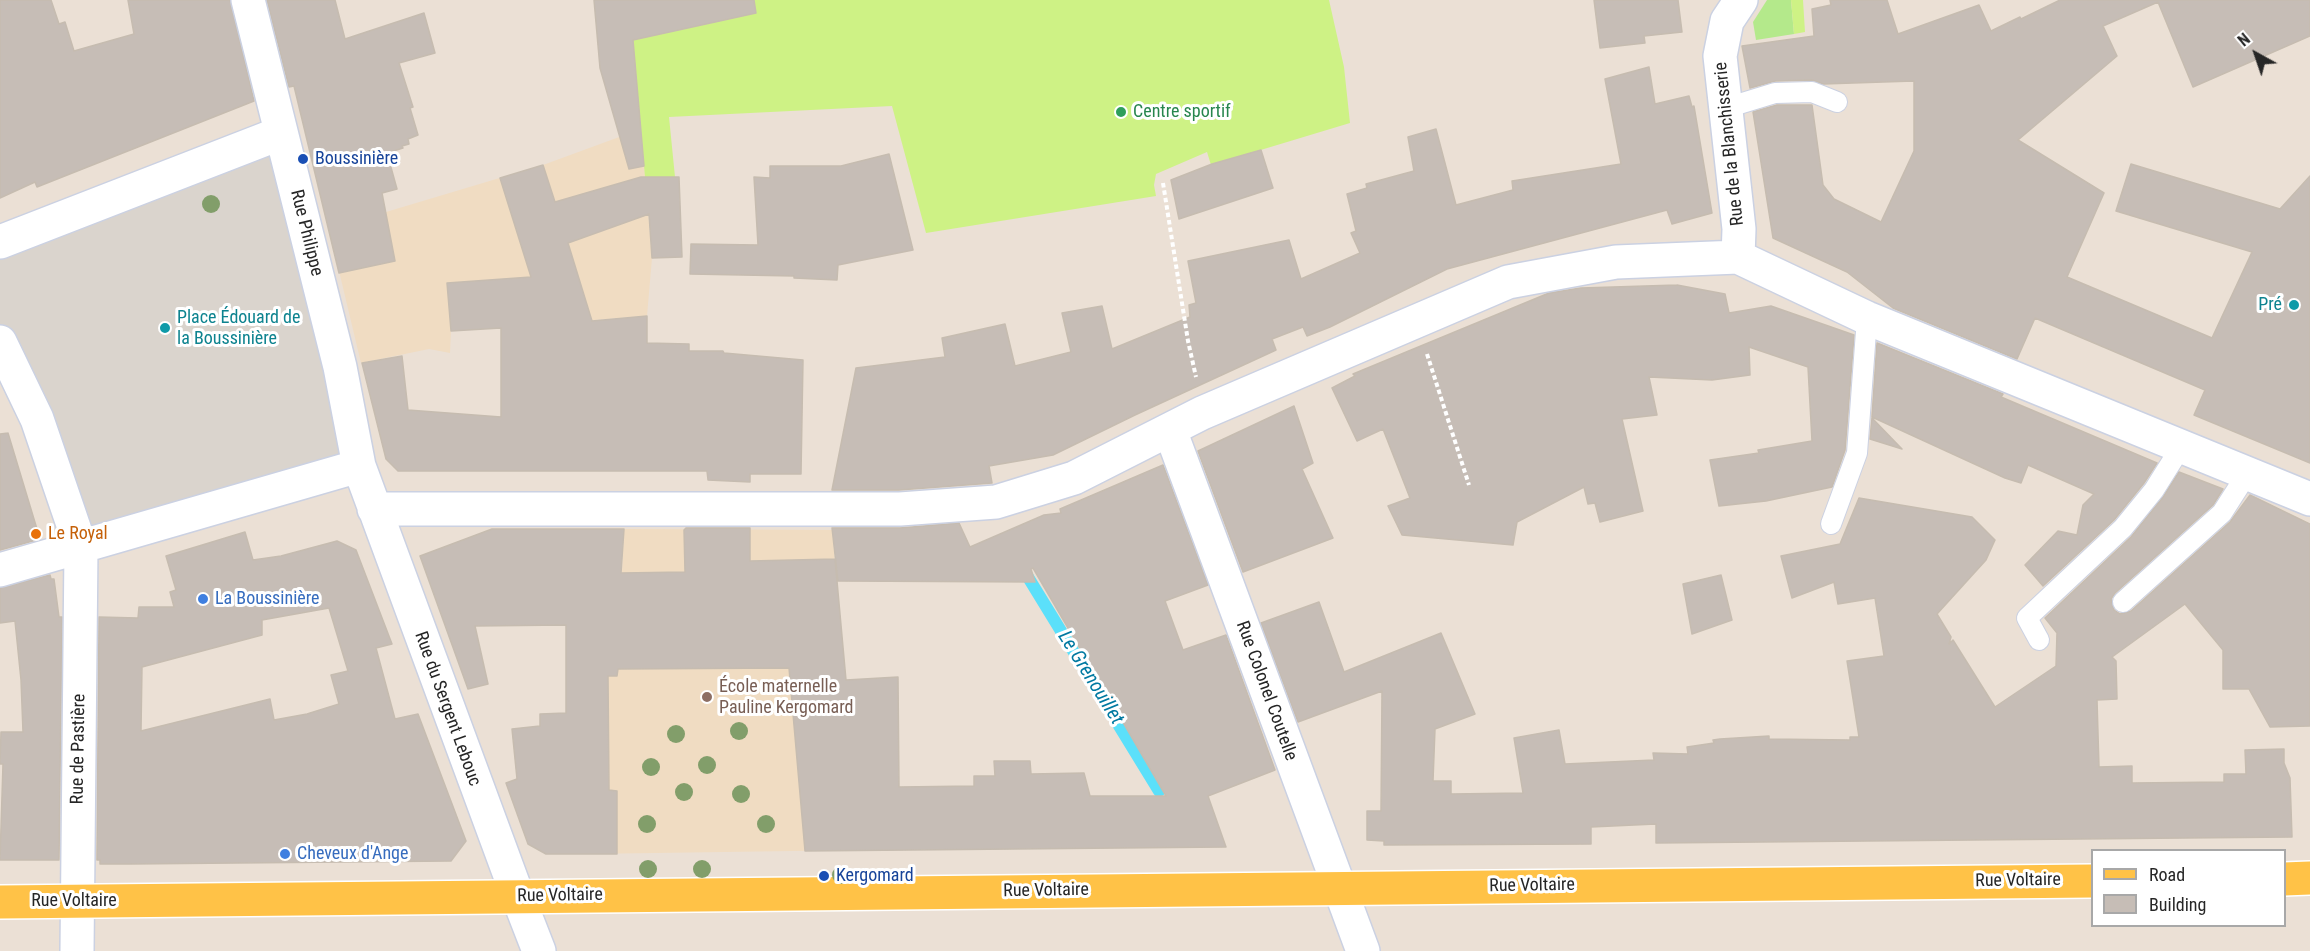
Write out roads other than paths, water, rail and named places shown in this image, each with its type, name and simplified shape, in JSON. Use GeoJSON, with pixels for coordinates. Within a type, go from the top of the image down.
{"type":"FeatureCollection","features":[{"type":"Feature","properties":{"kind":"main road"},"geometry":{"type":"LineString","coordinates":[[2286,879],[2310,878]]}},
{"type":"Feature","properties":{"kind":"main road","name":"Rue Voltaire"},"geometry":{"type":"LineString","coordinates":[[0,902],[2091,880]]}},
{"type":"Feature","properties":{"kind":"street","name":"Rue Philippe"},"geometry":{"type":"LineString","coordinates":[[248,0],[340,367],[359,466]]}},
{"type":"Feature","properties":{"kind":"street","name":"Rue de la Blanchisserie"},"geometry":{"type":"LineString","coordinates":[[1738,257],[1739,229],[1720,56],[1727,21],[1741,0]]}},
{"type":"Feature","properties":{"kind":"street"},"geometry":{"type":"LineString","coordinates":[[0,242],[280,133]]}},
{"type":"Feature","properties":{"kind":"street"},"geometry":{"type":"LineString","coordinates":[[374,509],[889,510],[996,502],[1074,478],[1202,413],[1508,282],[1616,262],[1738,257],[1867,318],[2310,499]]}},
{"type":"Feature","properties":{"kind":"street"},"geometry":{"type":"LineString","coordinates":[[0,342],[37,419],[81,548]]}},
{"type":"Feature","properties":{"kind":"street","name":"Rue Colonel Coutelle"},"geometry":{"type":"LineString","coordinates":[[1170,430],[1363,951]]}},
{"type":"Feature","properties":{"kind":"street"},"geometry":{"type":"LineString","coordinates":[[0,570],[359,466]]}},
{"type":"Feature","properties":{"kind":"street","name":"Rue du Sergent Lebouc"},"geometry":{"type":"LineString","coordinates":[[359,466],[539,951]]}},
{"type":"Feature","properties":{"kind":"street","name":"Rue de Pastière"},"geometry":{"type":"LineString","coordinates":[[77,951],[81,548]]}},
{"type":"Feature","properties":{"kind":"lane"},"geometry":{"type":"LineString","coordinates":[[1725,105],[1775,93],[1812,92],[1837,102]]}},
{"type":"Feature","properties":{"kind":"lane"},"geometry":{"type":"LineString","coordinates":[[1831,524],[1857,453],[1867,318]]}},
{"type":"Feature","properties":{"kind":"lane"},"geometry":{"type":"LineString","coordinates":[[2039,640],[2027,618],[2123,528],[2154,490],[2181,447]]}},
{"type":"Feature","properties":{"kind":"lane"},"geometry":{"type":"LineString","coordinates":[[2123,602],[2222,513],[2247,474]]}},
{"type":"Feature","properties":{"kind":"waterway","name":"Le Grenouillet"},"geometry":{"type":"LineString","coordinates":[[1023,569],[1159,791]]}},
{"type":"Feature","properties":{"kind":"place","name":"Centre sportif"},"geometry":{"type":"Point","coordinates":[1121,112]}},
{"type":"Feature","properties":{"kind":"place","name":"Boussinière"},"geometry":{"type":"Point","coordinates":[303,159]}},
{"type":"Feature","properties":{"kind":"place","name":"Pré"},"geometry":{"type":"Point","coordinates":[2294,305]}},
{"type":"Feature","properties":{"kind":"place","name":"Place Édouard de la Boussinière"},"geometry":{"type":"Point","coordinates":[165,328]}},
{"type":"Feature","properties":{"kind":"place","name":"Le Royal"},"geometry":{"type":"Point","coordinates":[36,534]}},
{"type":"Feature","properties":{"kind":"place","name":"La Boussinière"},"geometry":{"type":"Point","coordinates":[203,599]}},
{"type":"Feature","properties":{"kind":"place","name":"École maternelle Pauline Kergomard"},"geometry":{"type":"Point","coordinates":[707,697]}},
{"type":"Feature","properties":{"kind":"place","name":"Cheveux d'Ange"},"geometry":{"type":"Point","coordinates":[285,854]}},
{"type":"Feature","properties":{"kind":"place","name":"Kergomard"},"geometry":{"type":"Point","coordinates":[824,876]}}]}
